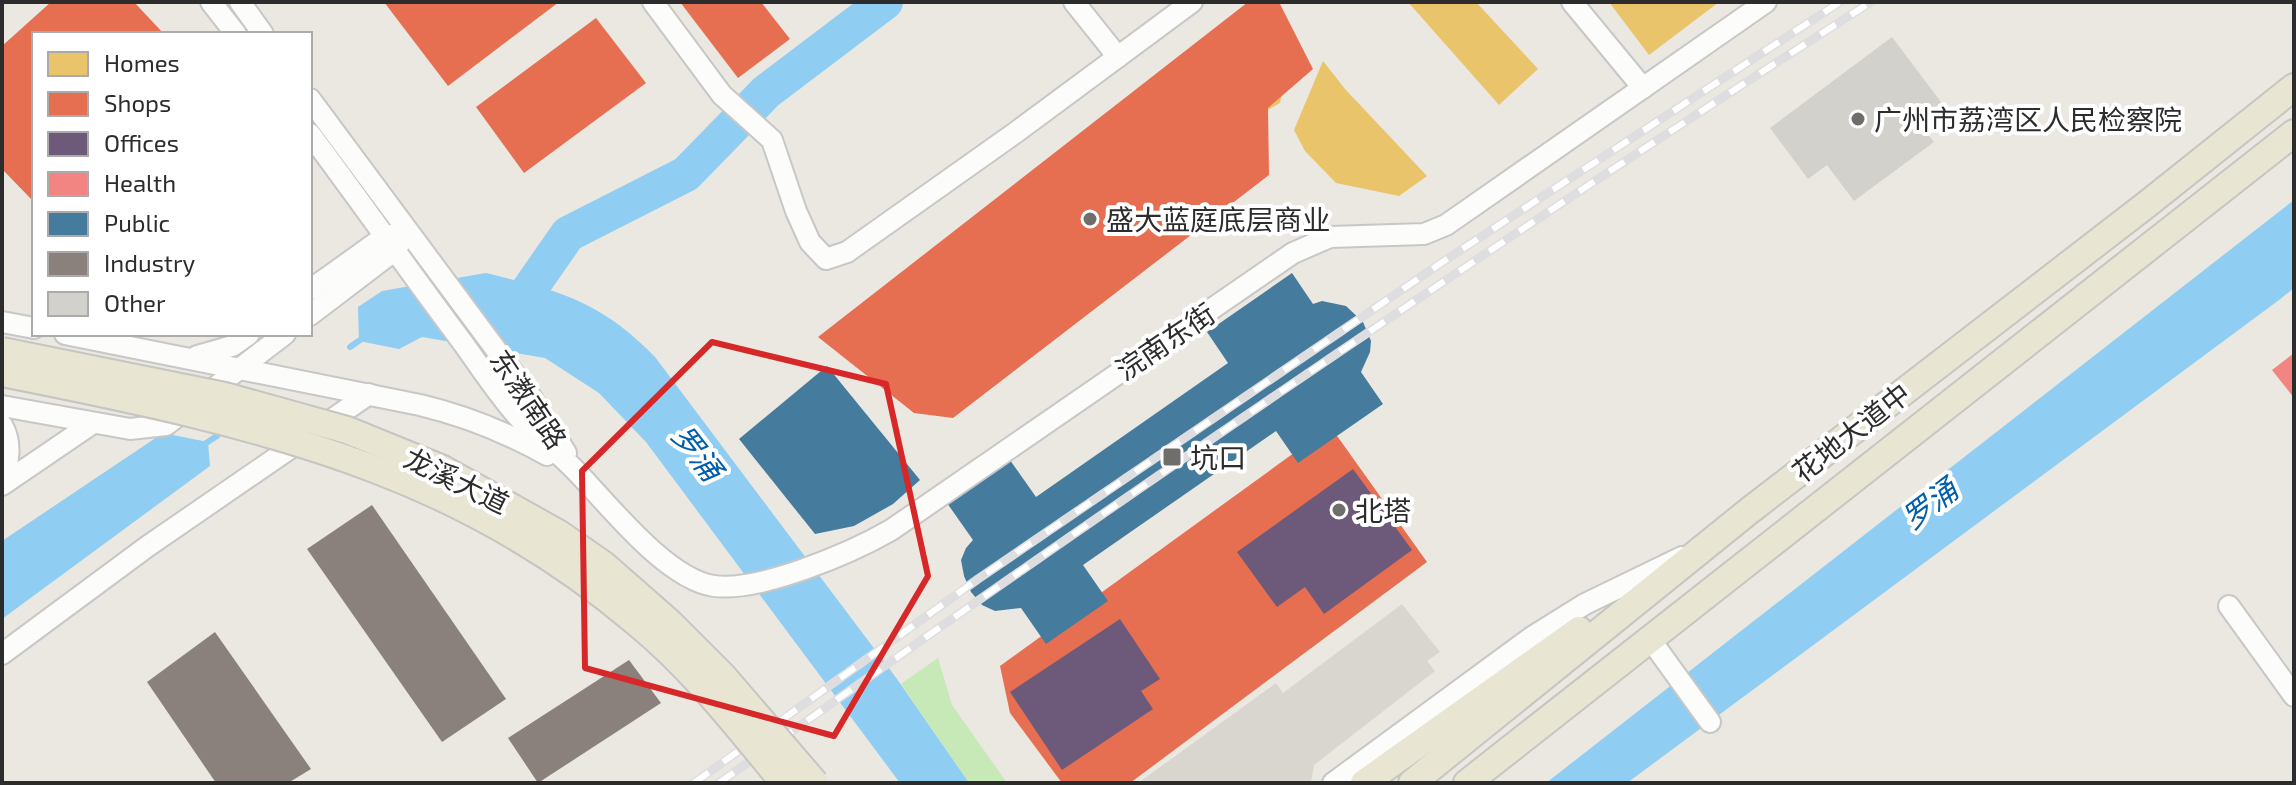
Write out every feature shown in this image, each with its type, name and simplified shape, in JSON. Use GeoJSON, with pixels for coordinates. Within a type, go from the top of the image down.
{"type":"FeatureCollection","features":[{"type":"Feature","properties":{"kind":"main road","name":"花地大道中"},"geometry":{"type":"LineString","coordinates":[[1412,783],[1749,511],[2294,87]]}},
{"type":"Feature","properties":{"kind":"main road","name":"花地大道中"},"geometry":{"type":"LineString","coordinates":[[1467,783],[2294,133]]}},
{"type":"Feature","properties":{"kind":"main road","name":"龙溪大道"},"geometry":{"type":"LineString","coordinates":[[2,351],[225,396],[347,430],[443,469],[558,533],[604,565],[669,622],[723,676],[815,783]]}},
{"type":"Feature","properties":{"kind":"main road","name":"龙溪大道"},"geometry":{"type":"LineString","coordinates":[[2,373],[200,416],[329,453],[380,471],[467,511],[547,556],[639,624],[693,675],[784,783]]}},
{"type":"Feature","properties":{"kind":"main road"},"geometry":{"type":"LineString","coordinates":[[1364,783],[1749,511]]}},
{"type":"Feature","properties":{"kind":"street"},"geometry":{"type":"LineString","coordinates":[[211,2],[234,32]]}},
{"type":"Feature","properties":{"kind":"street"},"geometry":{"type":"LineString","coordinates":[[240,2],[262,32]]}},
{"type":"Feature","properties":{"kind":"street"},"geometry":{"type":"LineString","coordinates":[[653,2],[722,95],[772,140],[810,242],[826,259],[847,252],[860,243],[1192,2]]}},
{"type":"Feature","properties":{"kind":"street"},"geometry":{"type":"LineString","coordinates":[[1074,2],[1118,57]]}},
{"type":"Feature","properties":{"kind":"street"},"geometry":{"type":"LineString","coordinates":[[1572,2],[1643,88]]}},
{"type":"Feature","properties":{"kind":"street","name":"浣南东街"},"geometry":{"type":"LineString","coordinates":[[575,470],[638,537],[689,577],[713,586],[759,581],[862,547],[1293,253],[1330,237],[1424,234],[1446,225],[1766,2]]}},
{"type":"Feature","properties":{"kind":"street","name":"东漖南路"},"geometry":{"type":"LineString","coordinates":[[312,102],[509,367],[552,428],[575,470]]}},
{"type":"Feature","properties":{"kind":"street","name":"东漖南路"},"geometry":{"type":"LineString","coordinates":[[312,137],[521,420],[575,470]]}},
{"type":"Feature","properties":{"kind":"street"},"geometry":{"type":"LineString","coordinates":[[312,289],[408,232]]}},
{"type":"Feature","properties":{"kind":"street"},"geometry":{"type":"LineString","coordinates":[[312,313],[389,244]]}},
{"type":"Feature","properties":{"kind":"street"},"geometry":{"type":"LineString","coordinates":[[2,322],[32,328]]}},
{"type":"Feature","properties":{"kind":"street"},"geometry":{"type":"LineString","coordinates":[[76,336],[369,394],[462,416],[504,431],[575,470]]}},
{"type":"Feature","properties":{"kind":"street"},"geometry":{"type":"LineString","coordinates":[[189,357],[222,351],[246,336]]}},
{"type":"Feature","properties":{"kind":"street"},"geometry":{"type":"LineString","coordinates":[[2,406],[130,429],[166,425],[282,336]]}},
{"type":"Feature","properties":{"kind":"street"},"geometry":{"type":"LineString","coordinates":[[2,484],[100,424],[137,418],[163,401],[183,378],[189,357]]}},
{"type":"Feature","properties":{"kind":"street"},"geometry":{"type":"LineString","coordinates":[[2,654],[148,546],[369,394]]}},
{"type":"Feature","properties":{"kind":"street"},"geometry":{"type":"LineString","coordinates":[[2,425],[8,437],[8,464],[2,484]]}},
{"type":"Feature","properties":{"kind":"street"},"geometry":{"type":"LineString","coordinates":[[1333,783],[1532,637],[1585,604],[1689,553]]}},
{"type":"Feature","properties":{"kind":"street"},"geometry":{"type":"LineString","coordinates":[[2229,606],[2294,696]]}},
{"type":"Feature","properties":{"kind":"street"},"geometry":{"type":"LineString","coordinates":[[1650,639],[1710,722]]}},
{"type":"Feature","properties":{"kind":"highlighted area"},"geometry":{"type":"Polygon","coordinates":[[[712,342],[886,384],[928,576],[834,736],[585,668],[582,471],[712,342]]]}},
{"type":"Feature","properties":{"kind":"green space"},"geometry":{"type":"Polygon","coordinates":[[[938,658],[952,705],[1007,783],[969,783],[901,684],[938,658]]]}},
{"type":"Feature","properties":{"kind":"shaded area"},"geometry":{"type":"Polygon","coordinates":[[[1402,604],[1440,652],[1427,661],[1435,671],[1314,765],[1311,783],[1138,783],[1276,683],[1283,693],[1402,604]]]}},
{"type":"Feature","properties":{"kind":"water"},"geometry":{"type":"Polygon","coordinates":[[[2294,200],[2294,288],[2279,300],[1627,783],[1546,783],[2294,200]]]}},
{"type":"Feature","properties":{"kind":"water"},"geometry":{"type":"Polygon","coordinates":[[[486,273],[578,301],[616,323],[655,357],[897,679],[969,783],[900,783],[646,442],[599,393],[545,358],[422,337],[399,349],[359,341],[358,307],[382,291],[486,273]]]}},
{"type":"Feature","properties":{"kind":"water"},"geometry":{"type":"Polygon","coordinates":[[[163,433],[208,442],[210,466],[2,619],[2,541],[163,433]]]}},
{"type":"Feature","properties":{"kind":"building: Homes"},"geometry":{"type":"Polygon","coordinates":[[[1408,2],[1476,2],[1538,69],[1499,105],[1408,2]]]}},
{"type":"Feature","properties":{"kind":"building: Homes"},"geometry":{"type":"Polygon","coordinates":[[[1609,2],[1719,2],[1649,55],[1609,2]]]}},
{"type":"Feature","properties":{"kind":"building: Homes"},"geometry":{"type":"Polygon","coordinates":[[[1235,40],[1265,46],[1286,73],[1280,103],[1254,118],[1228,112],[1209,87],[1210,59],[1235,40]]]}},
{"type":"Feature","properties":{"kind":"building: Homes"},"geometry":{"type":"Polygon","coordinates":[[[1323,61],[1345,89],[1427,176],[1399,196],[1336,183],[1305,151],[1294,130],[1323,61]]]}},
{"type":"Feature","properties":{"kind":"building: Homes"},"geometry":{"type":"Polygon","coordinates":[[[1159,100],[1188,107],[1209,134],[1203,163],[1177,178],[1152,172],[1133,147],[1135,119],[1159,100]]]}},
{"type":"Feature","properties":{"kind":"building: Homes"},"geometry":{"type":"Polygon","coordinates":[[[1051,179],[1081,186],[1102,213],[1095,243],[1069,258],[1044,252],[1025,227],[1026,198],[1051,179]]]}},
{"type":"Feature","properties":{"kind":"building: Homes"},"geometry":{"type":"Polygon","coordinates":[[[971,237],[1001,243],[1023,271],[1016,302],[989,318],[963,311],[944,286],[945,256],[971,237]]]}},
{"type":"Feature","properties":{"kind":"building: Homes"},"geometry":{"type":"Polygon","coordinates":[[[888,304],[913,309],[932,334],[927,360],[904,373],[882,368],[865,345],[866,320],[888,304]]]}},
{"type":"Feature","properties":{"kind":"building: Shops"},"geometry":{"type":"Polygon","coordinates":[[[51,2],[134,2],[162,32],[32,32],[32,200],[2,169],[2,46],[51,2]]]}},
{"type":"Feature","properties":{"kind":"building: Shops"},"geometry":{"type":"Polygon","coordinates":[[[384,2],[559,2],[448,86],[384,2]]]}},
{"type":"Feature","properties":{"kind":"building: Shops"},"geometry":{"type":"Polygon","coordinates":[[[680,2],[761,2],[790,39],[738,78],[680,2]]]}},
{"type":"Feature","properties":{"kind":"building: Shops","name":"盛大蓝庭底层商业"},"geometry":{"type":"Polygon","coordinates":[[[1248,2],[1279,2],[1313,69],[1268,108],[1269,175],[953,418],[914,413],[818,337],[1248,2]]]}},
{"type":"Feature","properties":{"kind":"building: Shops"},"geometry":{"type":"Polygon","coordinates":[[[596,18],[646,83],[524,173],[476,107],[596,18]]]}},
{"type":"Feature","properties":{"kind":"building: Shops"},"geometry":{"type":"Polygon","coordinates":[[[1335,433],[1427,562],[1130,783],[1062,783],[1010,713],[1000,666],[1316,437],[1335,433]]]}},
{"type":"Feature","properties":{"kind":"building: Offices","name":"北塔"},"geometry":{"type":"Polygon","coordinates":[[[1353,469],[1412,550],[1324,614],[1305,587],[1277,607],[1237,552],[1353,469]]]}},
{"type":"Feature","properties":{"kind":"building: Offices"},"geometry":{"type":"Polygon","coordinates":[[[1120,619],[1160,679],[1141,691],[1153,709],[1062,770],[1010,692],[1120,619]]]}},
{"type":"Feature","properties":{"kind":"building: Health"},"geometry":{"type":"Polygon","coordinates":[[[2294,353],[2294,398],[2272,370],[2294,353]]]}},
{"type":"Feature","properties":{"kind":"building: Public","name":"坑口"},"geometry":{"type":"Polygon","coordinates":[[[1292,273],[1313,304],[1322,301],[1346,306],[1363,322],[1371,341],[1370,352],[1361,372],[1383,404],[1298,463],[1276,431],[1083,565],[1108,601],[1046,644],[1021,608],[995,611],[982,605],[971,592],[961,560],[973,540],[947,503],[1010,460],[1036,497],[1228,363],[1207,332],[1292,273]]]}},
{"type":"Feature","properties":{"kind":"building: Public"},"geometry":{"type":"Polygon","coordinates":[[[827,366],[920,480],[893,504],[854,526],[815,534],[739,439],[827,366]]]}},
{"type":"Feature","properties":{"kind":"building: Industry"},"geometry":{"type":"Polygon","coordinates":[[[372,505],[506,699],[442,742],[307,549],[372,505]]]}},
{"type":"Feature","properties":{"kind":"building: Industry"},"geometry":{"type":"Polygon","coordinates":[[[215,632],[311,769],[288,783],[216,783],[147,682],[215,632]]]}},
{"type":"Feature","properties":{"kind":"building: Industry"},"geometry":{"type":"Polygon","coordinates":[[[629,660],[661,703],[538,783],[508,738],[629,660]]]}},
{"type":"Feature","properties":{"kind":"building: Other","name":"广州市荔湾区人民检察院"},"geometry":{"type":"Polygon","coordinates":[[[1892,37],[1947,110],[1923,128],[1934,142],[1854,201],[1827,165],[1808,179],[1770,128],[1892,37]]]}},
{"type":"Feature","properties":{"kind":"waterway"},"geometry":{"type":"LineString","coordinates":[[513,313],[568,234],[686,174],[766,92],[885,2]]}},
{"type":"Feature","properties":{"kind":"waterway","name":"罗涌"},"geometry":{"type":"LineString","coordinates":[[350,347],[363,338]]}},
{"type":"Feature","properties":{"kind":"waterway","name":"罗涌"},"geometry":{"type":"LineString","coordinates":[[203,445],[217,436]]}},
{"type":"Feature","properties":{"kind":"railway"},"geometry":{"type":"LineString","coordinates":[[694,783],[978,579],[1447,259],[1840,2]]}},
{"type":"Feature","properties":{"kind":"railway"},"geometry":{"type":"LineString","coordinates":[[719,783],[1290,385],[1579,191],[1871,2]]}},
{"type":"Feature","properties":{"kind":"place","name":"广州市荔湾区人民检察院"},"geometry":{"type":"Point","coordinates":[1858,119]}},
{"type":"Feature","properties":{"kind":"place","name":"盛大蓝庭底层商业"},"geometry":{"type":"Point","coordinates":[1090,219]}},
{"type":"Feature","properties":{"kind":"place","name":"坑口"},"geometry":{"type":"Point","coordinates":[1172,457]}},
{"type":"Feature","properties":{"kind":"place","name":"北塔"},"geometry":{"type":"Point","coordinates":[1339,510]}}]}
